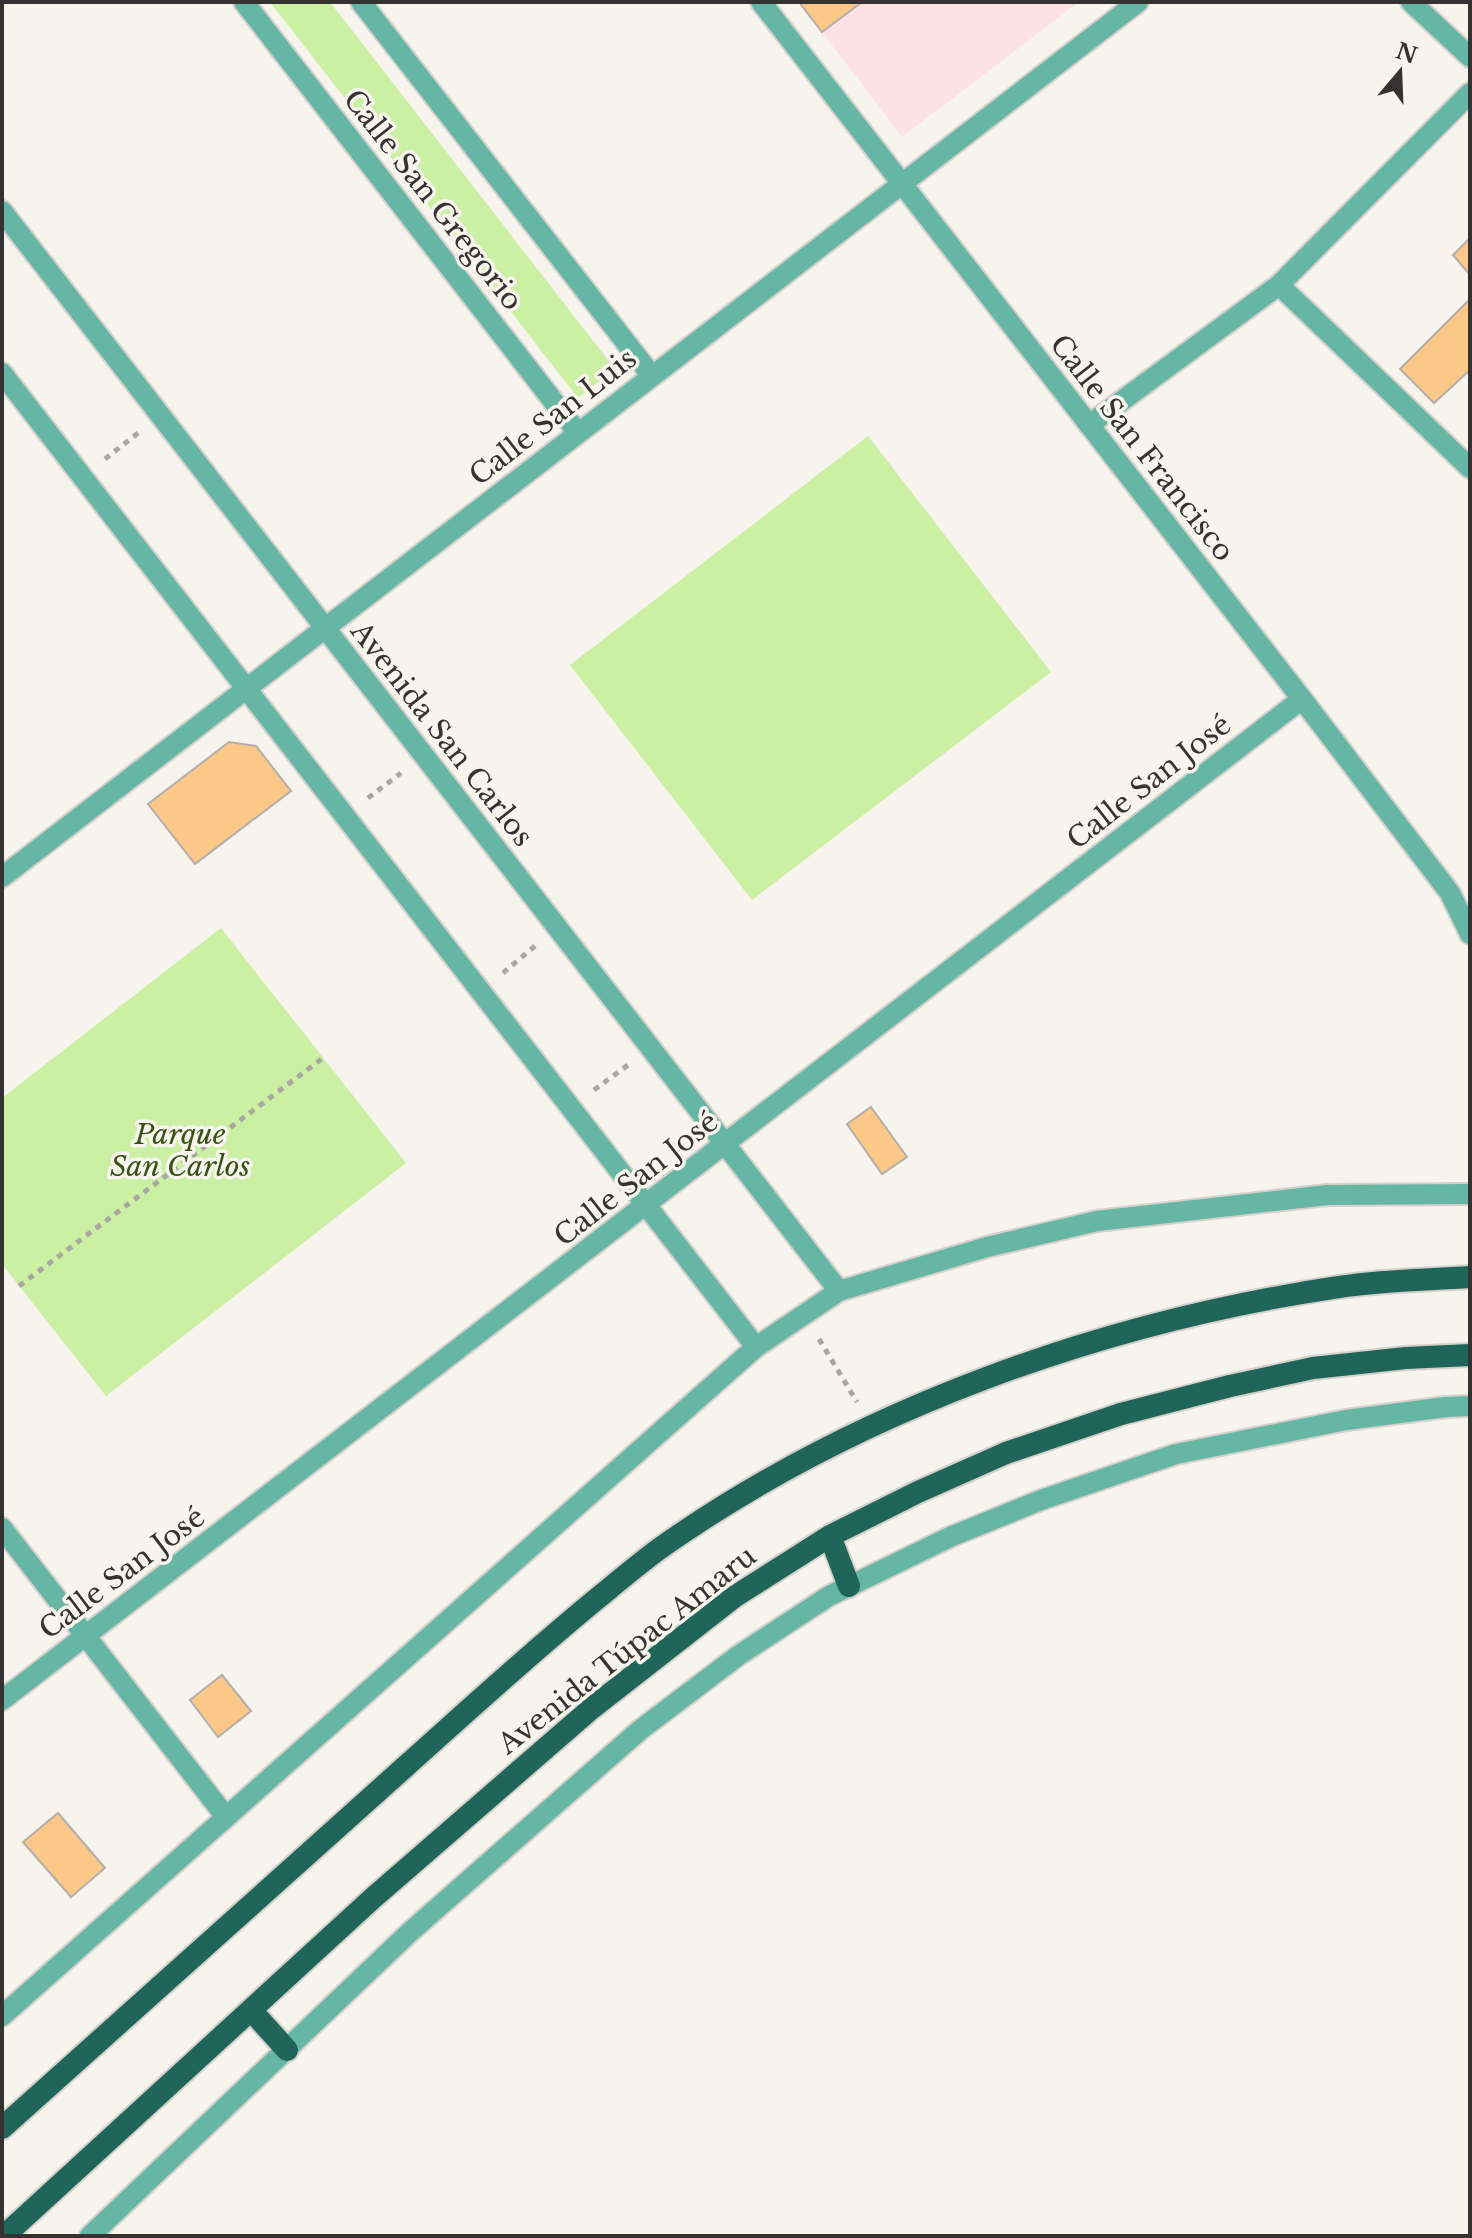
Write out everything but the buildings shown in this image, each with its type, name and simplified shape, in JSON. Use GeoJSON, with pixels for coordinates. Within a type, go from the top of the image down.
{"type":"FeatureCollection","features":[{"type":"Feature","properties":{"kind":"highway","name":"Avenida Túpac Amaru"},"geometry":{"type":"LineString","coordinates":[[2,2128],[546,1641],[657,1550],[734,1500],[821,1451],[914,1407],[996,1374],[1131,1331],[1251,1303],[1343,1286],[1470,1277]]}},
{"type":"Feature","properties":{"kind":"highway","name":"Avenida Túpac Amaru"},"geometry":{"type":"LineString","coordinates":[[4,2236],[373,1898],[592,1708],[734,1597],[830,1536],[1006,1453],[1121,1414],[1313,1368],[1470,1355]]}},
{"type":"Feature","properties":{"kind":"highway"},"geometry":{"type":"LineString","coordinates":[[830,1536],[849,1586]]}},
{"type":"Feature","properties":{"kind":"highway"},"geometry":{"type":"LineString","coordinates":[[251,2010],[287,2050]]}},
{"type":"Feature","properties":{"kind":"street","name":"Calle San Gregorio"},"geometry":{"type":"LineString","coordinates":[[244,2],[578,433]]}},
{"type":"Feature","properties":{"kind":"street"},"geometry":{"type":"LineString","coordinates":[[361,2],[652,376]]}},
{"type":"Feature","properties":{"kind":"street","name":"Calle San Francisco"},"geometry":{"type":"LineString","coordinates":[[761,2],[1450,893],[1470,934]]}},
{"type":"Feature","properties":{"kind":"street","name":"Calle San Luis"},"geometry":{"type":"LineString","coordinates":[[2,877],[1138,2]]}},
{"type":"Feature","properties":{"kind":"street"},"geometry":{"type":"LineString","coordinates":[[1411,2],[1470,57]]}},
{"type":"Feature","properties":{"kind":"street"},"geometry":{"type":"LineString","coordinates":[[1089,425],[1279,285],[1470,93]]}},
{"type":"Feature","properties":{"kind":"street","name":"Avenida San Carlos"},"geometry":{"type":"LineString","coordinates":[[2,211],[839,1291]]}},
{"type":"Feature","properties":{"kind":"street"},"geometry":{"type":"LineString","coordinates":[[1279,285],[1470,468]]}},
{"type":"Feature","properties":{"kind":"street"},"geometry":{"type":"LineString","coordinates":[[2,373],[756,1347]]}},
{"type":"Feature","properties":{"kind":"street","name":"Calle San José"},"geometry":{"type":"LineString","coordinates":[[2,1700],[1302,699]]}},
{"type":"Feature","properties":{"kind":"street"},"geometry":{"type":"LineString","coordinates":[[2,2016],[756,1347],[839,1291],[987,1247],[1097,1221],[1327,1195],[1470,1194]]}},
{"type":"Feature","properties":{"kind":"street"},"geometry":{"type":"LineString","coordinates":[[90,2236],[410,1932],[640,1730],[739,1655],[829,1596],[976,1526],[1041,1500],[1176,1454],[1346,1420],[1470,1406]]}},
{"type":"Feature","properties":{"kind":"street"},"geometry":{"type":"LineString","coordinates":[[2,1528],[226,1817]]}},
{"type":"Feature","properties":{"kind":"path"},"geometry":{"type":"LineString","coordinates":[[82,477],[161,415]]}},
{"type":"Feature","properties":{"kind":"path"},"geometry":{"type":"LineString","coordinates":[[345,816],[424,756]]}},
{"type":"Feature","properties":{"kind":"path"},"geometry":{"type":"LineString","coordinates":[[481,991],[557,927]]}},
{"type":"Feature","properties":{"kind":"path"},"geometry":{"type":"LineString","coordinates":[[570,1107],[651,1049]]}},
{"type":"Feature","properties":{"kind":"path"},"geometry":{"type":"LineString","coordinates":[[19,1286],[323,1058]]}},
{"type":"Feature","properties":{"kind":"path"},"geometry":{"type":"LineString","coordinates":[[804,1314],[872,1427]]}},
{"type":"Feature","properties":{"kind":"shaded area"},"geometry":{"type":"Polygon","coordinates":[[[862,2],[1079,2],[902,137],[822,32],[862,2]]]}},
{"type":"Feature","properties":{"kind":"green space"},"geometry":{"type":"Polygon","coordinates":[[[270,2],[330,2],[615,369],[578,398],[270,2]]]}},
{"type":"Feature","properties":{"kind":"green space"},"geometry":{"type":"Polygon","coordinates":[[[868,436],[1051,672],[752,900],[570,665],[868,436]]]}},
{"type":"Feature","properties":{"kind":"green space","name":"Parque San Carlos"},"geometry":{"type":"Polygon","coordinates":[[[221,928],[406,1163],[106,1396],[2,1264],[2,1098],[221,928]]]}}]}
